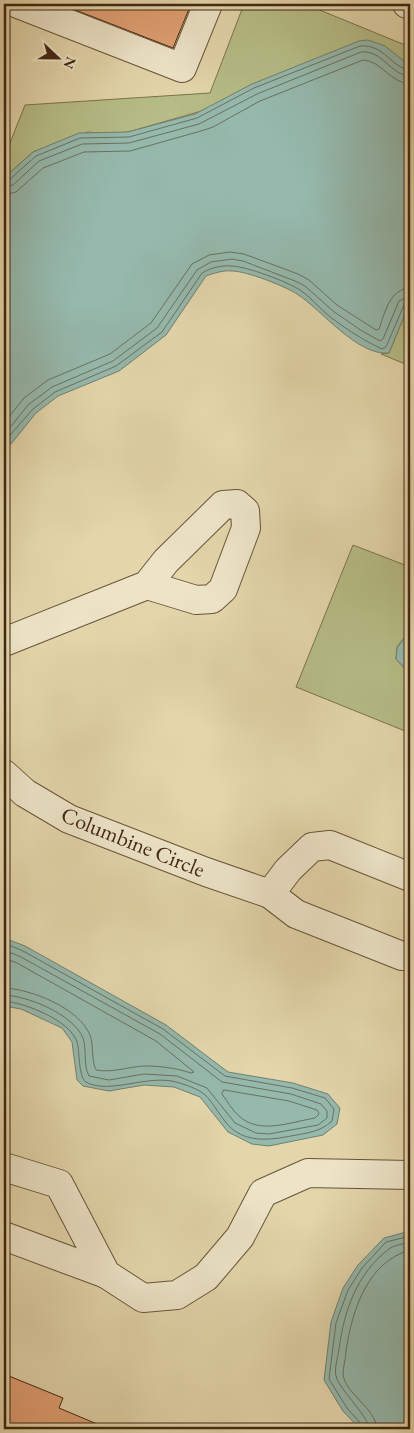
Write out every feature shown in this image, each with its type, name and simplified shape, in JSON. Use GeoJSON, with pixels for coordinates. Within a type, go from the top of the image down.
{"type":"FeatureCollection","features":[{"type":"Feature","properties":{"kind":"street"},"geometry":{"type":"LineString","coordinates":[[18,4],[182,68],[208,4]]}},
{"type":"Feature","properties":{"kind":"street"},"geometry":{"type":"LineString","coordinates":[[4,642],[147,586]]}},
{"type":"Feature","properties":{"kind":"street","name":"Columbine Circle"},"geometry":{"type":"LineString","coordinates":[[4,774],[25,793],[69,819],[206,872],[270,894],[296,914],[402,956],[410,956]]}},
{"type":"Feature","properties":{"kind":"street"},"geometry":{"type":"LineString","coordinates":[[270,894],[294,863],[312,847],[330,845],[410,877]]}},
{"type":"Feature","properties":{"kind":"street"},"geometry":{"type":"LineString","coordinates":[[4,1167],[59,1184],[106,1274]]}},
{"type":"Feature","properties":{"kind":"street"},"geometry":{"type":"LineString","coordinates":[[4,1236],[106,1274],[142,1298],[177,1295],[206,1277],[240,1237],[263,1193],[308,1173],[410,1175]]}},
{"type":"Feature","properties":{"kind":"green space"},"geometry":{"type":"Polygon","coordinates":[[[244,4],[305,4],[410,47],[410,66],[406,64],[205,110],[128,132],[108,134],[88,132],[33,152],[4,178],[4,158],[25,105],[210,93],[244,4]]]}},
{"type":"Feature","properties":{"kind":"green space"},"geometry":{"type":"Polygon","coordinates":[[[410,302],[410,366],[381,354],[389,353],[410,302]]]}},
{"type":"Feature","properties":{"kind":"green space"},"geometry":{"type":"Polygon","coordinates":[[[353,545],[410,567],[410,630],[397,647],[396,659],[410,674],[410,733],[296,687],[353,545]]]}},
{"type":"Feature","properties":{"kind":"water"},"geometry":{"type":"Polygon","coordinates":[[[368,40],[385,46],[410,66],[410,302],[389,353],[377,352],[352,340],[307,301],[284,287],[246,273],[219,272],[206,276],[166,335],[119,371],[58,396],[36,413],[11,444],[4,447],[4,178],[33,152],[79,133],[128,132],[195,114],[252,84],[359,41],[368,40]]]}},
{"type":"Feature","properties":{"kind":"water"},"geometry":{"type":"Polygon","coordinates":[[[410,630],[410,674],[396,659],[397,648],[410,630]]]}},
{"type":"Feature","properties":{"kind":"water"},"geometry":{"type":"Polygon","coordinates":[[[4,938],[25,946],[166,1025],[228,1072],[293,1083],[328,1094],[340,1108],[337,1124],[323,1135],[269,1146],[252,1144],[228,1132],[200,1097],[174,1087],[144,1085],[109,1091],[83,1086],[77,1080],[72,1042],[62,1028],[21,1009],[4,1006],[4,938]]]}},
{"type":"Feature","properties":{"kind":"water"},"geometry":{"type":"Polygon","coordinates":[[[410,1231],[410,1429],[360,1429],[343,1411],[324,1380],[331,1322],[343,1288],[358,1265],[384,1238],[410,1231]]]}},
{"type":"Feature","properties":{"kind":"building"},"geometry":{"type":"Polygon","coordinates":[[[60,4],[191,4],[173,48],[60,4]]]}},
{"type":"Feature","properties":{"kind":"building"},"geometry":{"type":"Polygon","coordinates":[[[4,1374],[63,1398],[59,1408],[109,1429],[4,1429],[4,1374]]]}}]}
